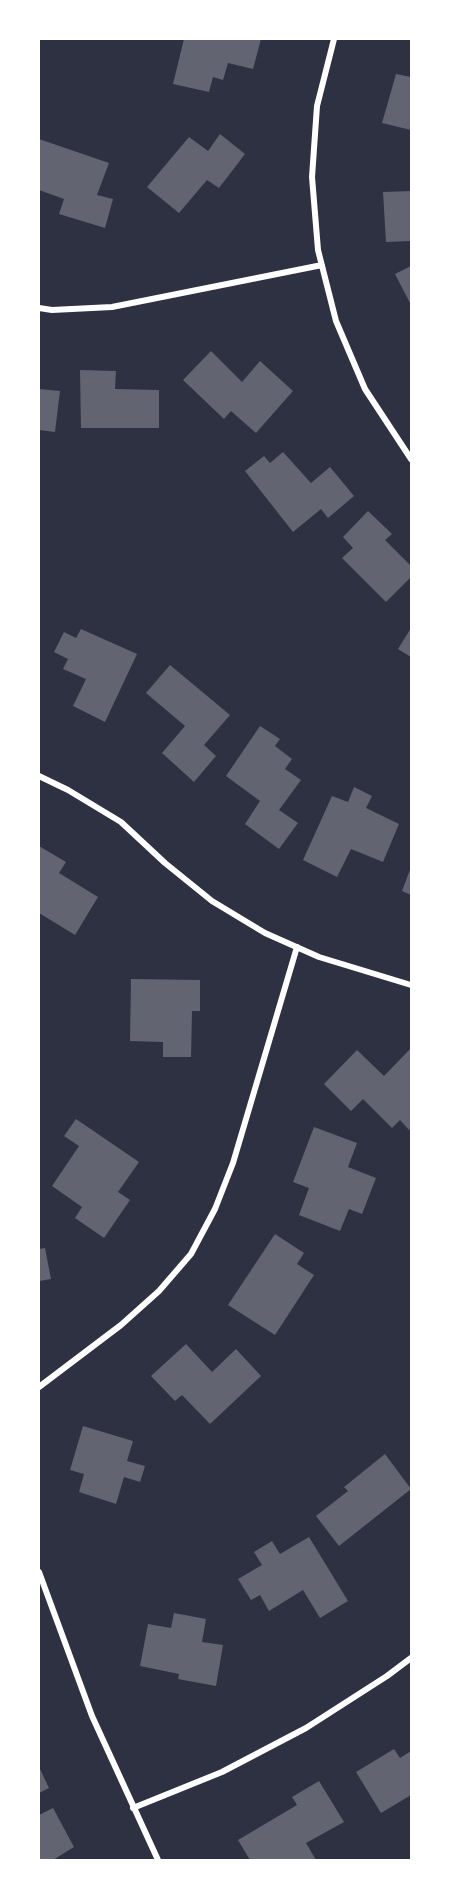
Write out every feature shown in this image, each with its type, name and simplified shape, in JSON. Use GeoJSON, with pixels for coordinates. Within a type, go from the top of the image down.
{"type":"FeatureCollection","features":[{"type":"Feature","properties":{"kind":"street"},"geometry":{"type":"LineString","coordinates":[[334,39],[317,106],[312,177],[318,250],[336,321],[365,389],[411,459]]}},
{"type":"Feature","properties":{"kind":"street"},"geometry":{"type":"LineString","coordinates":[[39,308],[52,310],[112,307],[322,265]]}},
{"type":"Feature","properties":{"kind":"street"},"geometry":{"type":"LineString","coordinates":[[39,776],[68,790],[121,822],[165,863],[212,901],[265,933],[329,961],[411,985]]}},
{"type":"Feature","properties":{"kind":"street"},"geometry":{"type":"LineString","coordinates":[[39,1387],[121,1325],[159,1291],[191,1254],[215,1209],[232,1163],[297,947]]}},
{"type":"Feature","properties":{"kind":"street"},"geometry":{"type":"LineString","coordinates":[[39,1572],[92,1716],[158,1860]]}},
{"type":"Feature","properties":{"kind":"street"},"geometry":{"type":"LineString","coordinates":[[133,1808],[222,1772],[306,1728],[411,1658]]}},
{"type":"Feature","properties":{"kind":"building"},"geometry":{"type":"Polygon","coordinates":[[[184,39],[261,39],[253,69],[228,63],[223,80],[213,77],[209,92],[173,84],[184,39]]]}},
{"type":"Feature","properties":{"kind":"building"},"geometry":{"type":"Polygon","coordinates":[[[396,74],[411,77],[411,130],[382,123],[396,74]]]}},
{"type":"Feature","properties":{"kind":"building"},"geometry":{"type":"Polygon","coordinates":[[[220,134],[245,154],[219,188],[207,180],[179,213],[147,187],[189,137],[208,151],[220,134]]]}},
{"type":"Feature","properties":{"kind":"building"},"geometry":{"type":"Polygon","coordinates":[[[39,139],[109,163],[97,195],[113,199],[105,228],[59,214],[64,199],[39,190],[39,139]]]}},
{"type":"Feature","properties":{"kind":"building"},"geometry":{"type":"Polygon","coordinates":[[[411,191],[411,241],[386,242],[383,192],[411,191]]]}},
{"type":"Feature","properties":{"kind":"building"},"geometry":{"type":"Polygon","coordinates":[[[411,266],[411,305],[395,274],[411,266]]]}},
{"type":"Feature","properties":{"kind":"building"},"geometry":{"type":"Polygon","coordinates":[[[211,351],[242,382],[260,361],[293,391],[256,433],[231,411],[224,419],[183,380],[211,351]]]}},
{"type":"Feature","properties":{"kind":"building"},"geometry":{"type":"Polygon","coordinates":[[[80,370],[116,371],[115,389],[159,390],[159,428],[81,428],[80,370]]]}},
{"type":"Feature","properties":{"kind":"building"},"geometry":{"type":"Polygon","coordinates":[[[39,389],[60,391],[55,432],[39,430],[39,389]]]}},
{"type":"Feature","properties":{"kind":"building"},"geometry":{"type":"Polygon","coordinates":[[[283,452],[311,483],[330,467],[354,496],[328,518],[321,509],[293,532],[245,471],[264,456],[270,463],[283,452]]]}},
{"type":"Feature","properties":{"kind":"building"},"geometry":{"type":"Polygon","coordinates":[[[368,511],[392,534],[385,540],[411,566],[411,577],[386,602],[342,558],[353,548],[343,537],[368,511]]]}},
{"type":"Feature","properties":{"kind":"building"},"geometry":{"type":"Polygon","coordinates":[[[411,628],[411,657],[398,649],[411,628]]]}},
{"type":"Feature","properties":{"kind":"building"},"geometry":{"type":"Polygon","coordinates":[[[81,629],[137,654],[105,722],[73,706],[86,679],[63,669],[68,659],[54,652],[64,632],[76,638],[81,629]]]}},
{"type":"Feature","properties":{"kind":"building"},"geometry":{"type":"Polygon","coordinates":[[[170,665],[230,715],[204,745],[216,756],[194,782],[162,753],[185,726],[146,693],[170,665]]]}},
{"type":"Feature","properties":{"kind":"building"},"geometry":{"type":"Polygon","coordinates":[[[260,726],[280,739],[275,746],[292,759],[285,769],[301,780],[279,810],[298,823],[279,849],[245,824],[260,801],[226,776],[260,726]]]}},
{"type":"Feature","properties":{"kind":"building"},"geometry":{"type":"Polygon","coordinates":[[[354,787],[372,796],[366,808],[399,824],[383,862],[351,849],[337,877],[303,860],[332,796],[348,802],[354,787]]]}},
{"type":"Feature","properties":{"kind":"building"},"geometry":{"type":"Polygon","coordinates":[[[39,846],[66,862],[59,873],[98,897],[75,935],[39,913],[39,846]]]}},
{"type":"Feature","properties":{"kind":"building"},"geometry":{"type":"Polygon","coordinates":[[[411,867],[411,895],[402,891],[411,867]]]}},
{"type":"Feature","properties":{"kind":"building"},"geometry":{"type":"Polygon","coordinates":[[[131,979],[200,980],[200,1011],[192,1011],[191,1057],[163,1057],[163,1042],[130,1041],[131,979]]]}},
{"type":"Feature","properties":{"kind":"building"},"geometry":{"type":"Polygon","coordinates":[[[411,1048],[411,1128],[409,1130],[400,1120],[392,1128],[363,1099],[351,1111],[324,1084],[357,1050],[384,1076],[411,1048]]]}},
{"type":"Feature","properties":{"kind":"building"},"geometry":{"type":"Polygon","coordinates":[[[76,1119],[139,1162],[118,1192],[130,1200],[104,1238],[75,1218],[82,1207],[52,1186],[79,1146],[64,1136],[76,1119]]]}},
{"type":"Feature","properties":{"kind":"building"},"geometry":{"type":"Polygon","coordinates":[[[314,1127],[357,1143],[348,1167],[376,1178],[362,1214],[349,1209],[340,1231],[299,1215],[309,1188],[293,1182],[314,1127]]]}},
{"type":"Feature","properties":{"kind":"building"},"geometry":{"type":"Polygon","coordinates":[[[275,1234],[304,1253],[297,1264],[314,1275],[275,1335],[228,1305],[275,1234]]]}},
{"type":"Feature","properties":{"kind":"building"},"geometry":{"type":"Polygon","coordinates":[[[45,1248],[51,1279],[39,1281],[39,1249],[45,1248]]]}},
{"type":"Feature","properties":{"kind":"building"},"geometry":{"type":"Polygon","coordinates":[[[186,1344],[212,1372],[236,1349],[261,1376],[210,1424],[182,1395],[175,1401],[151,1376],[186,1344]]]}},
{"type":"Feature","properties":{"kind":"building"},"geometry":{"type":"Polygon","coordinates":[[[83,1426],[133,1441],[127,1461],[145,1466],[140,1482],[124,1477],[116,1504],[79,1492],[84,1474],[70,1470],[83,1426]]]}},
{"type":"Feature","properties":{"kind":"building"},"geometry":{"type":"Polygon","coordinates":[[[385,1454],[411,1489],[339,1546],[316,1516],[348,1491],[344,1487],[385,1454]]]}},
{"type":"Feature","properties":{"kind":"building"},"geometry":{"type":"Polygon","coordinates":[[[309,1537],[348,1601],[320,1618],[303,1590],[269,1611],[260,1595],[251,1600],[238,1579],[262,1565],[254,1552],[272,1541],[280,1554],[309,1537]]]}},
{"type":"Feature","properties":{"kind":"building"},"geometry":{"type":"Polygon","coordinates":[[[174,1613],[206,1619],[202,1642],[223,1645],[216,1686],[178,1679],[179,1674],[140,1666],[148,1624],[171,1628],[174,1613]]]}},
{"type":"Feature","properties":{"kind":"building"},"geometry":{"type":"Polygon","coordinates":[[[394,1749],[400,1758],[411,1751],[411,1795],[381,1813],[356,1772],[394,1749]]]}},
{"type":"Feature","properties":{"kind":"building"},"geometry":{"type":"Polygon","coordinates":[[[39,1767],[49,1788],[39,1793],[39,1767]]]}},
{"type":"Feature","properties":{"kind":"building"},"geometry":{"type":"Polygon","coordinates":[[[319,1781],[344,1822],[306,1843],[316,1860],[250,1860],[238,1840],[297,1805],[292,1797],[319,1781]]]}},
{"type":"Feature","properties":{"kind":"building"},"geometry":{"type":"Polygon","coordinates":[[[53,1808],[74,1847],[53,1860],[39,1860],[39,1815],[53,1808]]]}}]}
